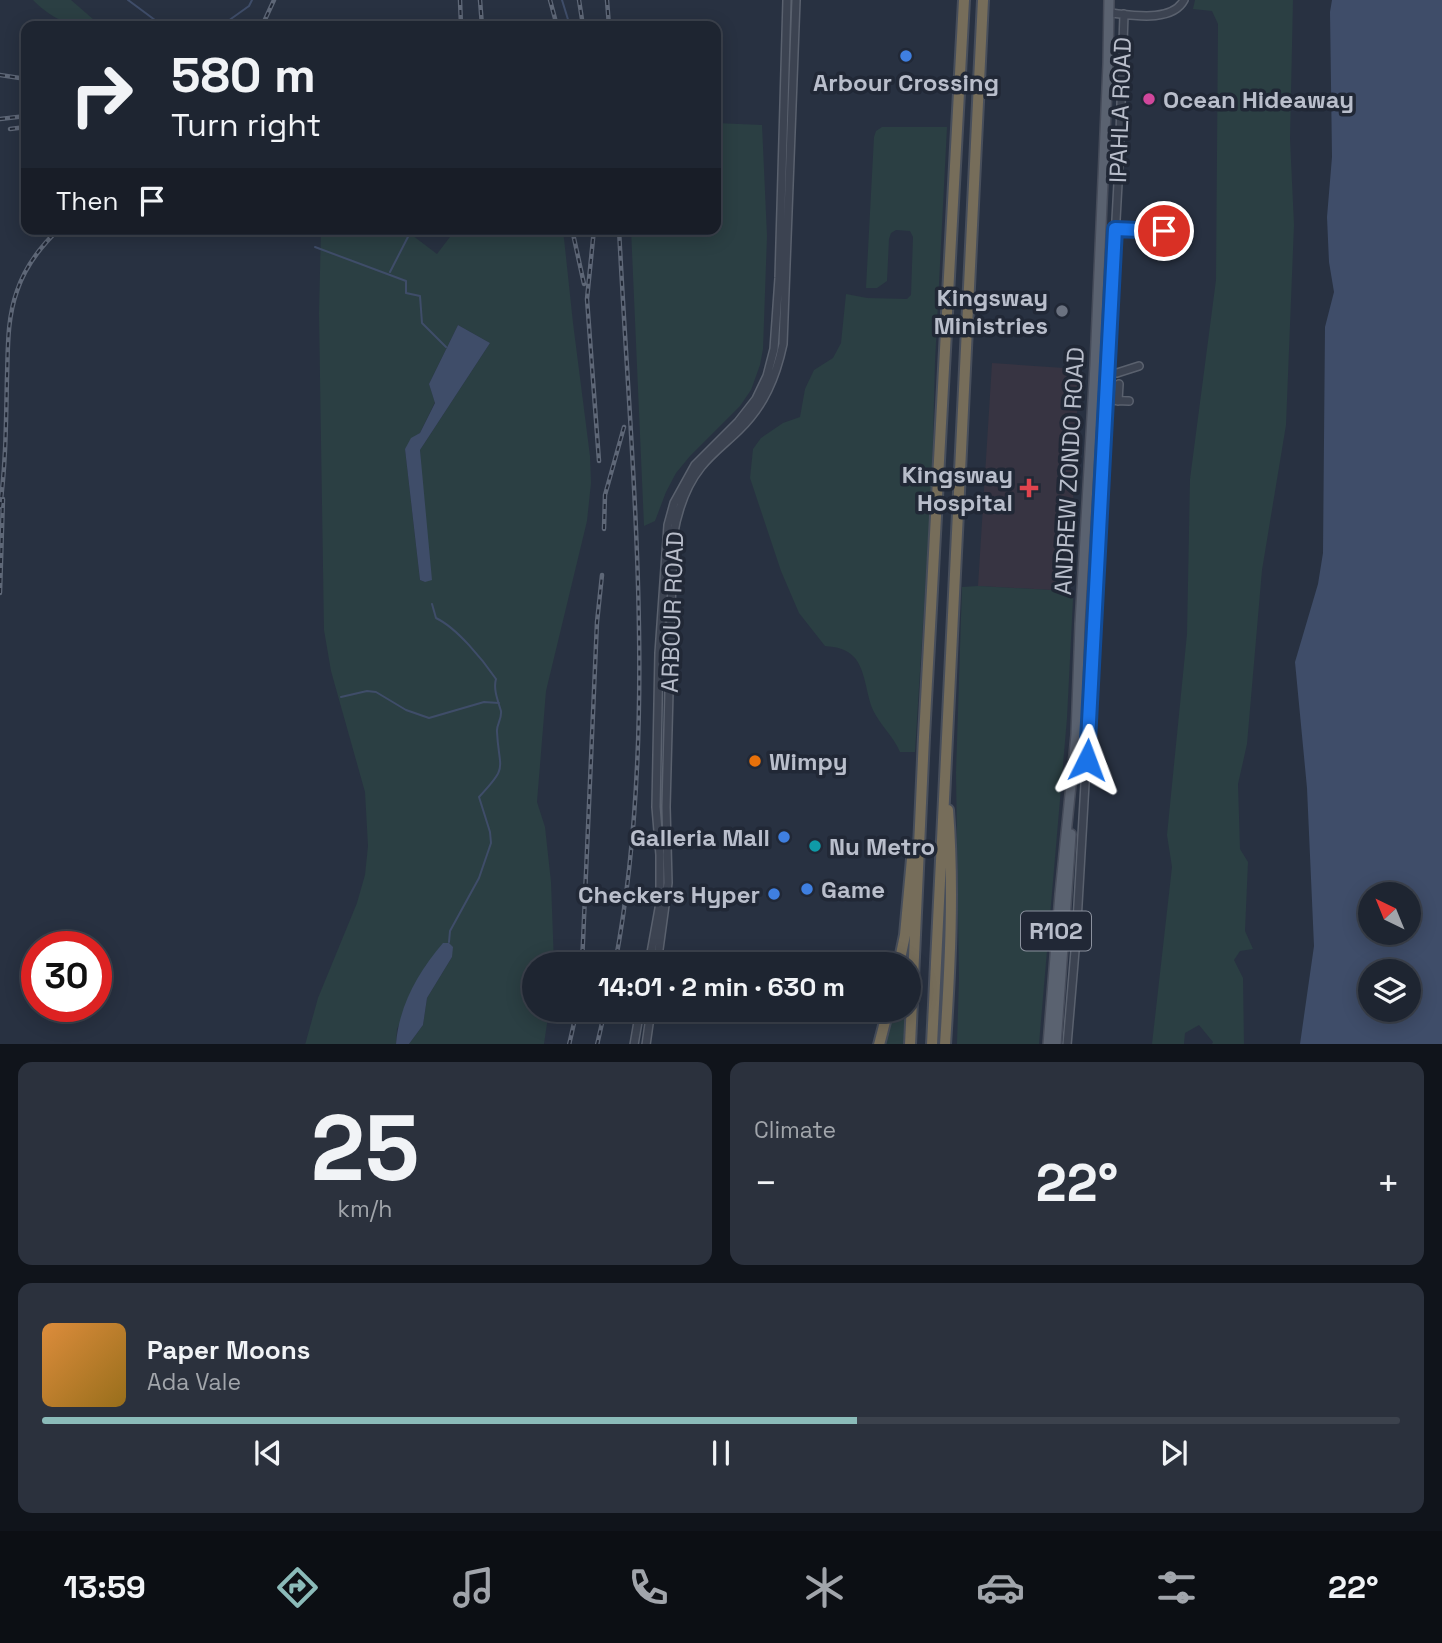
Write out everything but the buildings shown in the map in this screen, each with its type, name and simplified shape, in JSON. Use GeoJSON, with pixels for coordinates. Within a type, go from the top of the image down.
{"type":"FeatureCollection","features":[{"type":"Feature","properties":{"kind":"highway"},"geometry":{"type":"LineString","coordinates":[[910,1044],[964,0]]}},
{"type":"Feature","properties":{"kind":"highway"},"geometry":{"type":"LineString","coordinates":[[932,1044],[983,0]]}},
{"type":"Feature","properties":{"kind":"highway"},"geometry":{"type":"LineString","coordinates":[[901,952],[924,737]]}},
{"type":"Feature","properties":{"kind":"highway"},"geometry":{"type":"LineString","coordinates":[[945,757],[951,854],[951,938],[946,1044]]}},
{"type":"Feature","properties":{"kind":"highway"},"geometry":{"type":"LineString","coordinates":[[879,1044],[885,1022]]}},
{"type":"Feature","properties":{"kind":"main road","name":"ANDREW ZONDO ROAD"},"geometry":{"type":"LineString","coordinates":[[1056,1044],[1068,895],[1071,832],[1069,819],[1076,735],[1095,365],[1109,0]]}},
{"type":"Feature","properties":{"kind":"main road","name":"ANDREW ZONDO ROAD"},"geometry":{"type":"LineString","coordinates":[[1048,1044],[1068,895]]}},
{"type":"Feature","properties":{"kind":"street","name":"ARBOUR ROAD"},"geometry":{"type":"LineString","coordinates":[[658,952],[660,855],[656,807],[659,662],[668,525],[674,503],[695,465],[738,422],[756,399],[767,376],[774,349],[779,265],[786,0]]}},
{"type":"Feature","properties":{"kind":"street","name":"ARBOUR ROAD"},"geometry":{"type":"LineString","coordinates":[[653,952],[659,935],[668,883],[666,762],[673,537],[681,504],[694,477],[712,455],[752,416],[779,365],[783,344],[796,0]]}},
{"type":"Feature","properties":{"kind":"street"},"geometry":{"type":"LineString","coordinates":[[1110,13],[1164,14],[1176,10],[1184,0]]}},
{"type":"Feature","properties":{"kind":"street","name":"IPAHLA ROAD"},"geometry":{"type":"LineString","coordinates":[[1067,1044],[1068,895],[1105,400],[1124,14]]}},
{"type":"Feature","properties":{"kind":"street"},"geometry":{"type":"LineString","coordinates":[[1115,229],[1164,231]]}},
{"type":"Feature","properties":{"kind":"street"},"geometry":{"type":"LineString","coordinates":[[1106,372],[1117,373],[1139,366]]}},
{"type":"Feature","properties":{"kind":"street"},"geometry":{"type":"LineString","coordinates":[[1118,401],[1119,384]]}},
{"type":"Feature","properties":{"kind":"street"},"geometry":{"type":"LineString","coordinates":[[1105,400],[1129,401]]}},
{"type":"Feature","properties":{"kind":"street"},"geometry":{"type":"LineString","coordinates":[[634,1044],[638,1022]]}},
{"type":"Feature","properties":{"kind":"street"},"geometry":{"type":"LineString","coordinates":[[646,1044],[649,1022]]}},
{"type":"Feature","properties":{"kind":"shaded area","name":"Kingsway Hospital"},"geometry":{"type":"Polygon","coordinates":[[[992,363],[1079,369],[1069,591],[978,586],[992,363]]]}},
{"type":"Feature","properties":{"kind":"green space"},"geometry":{"type":"Polygon","coordinates":[[[33,0],[71,0],[95,21],[64,21],[33,0]]]}},
{"type":"Feature","properties":{"kind":"green space"},"geometry":{"type":"Polygon","coordinates":[[[1195,0],[1293,0],[1290,139],[1294,225],[1286,425],[1262,570],[1247,744],[1238,784],[1240,849],[1248,862],[1245,931],[1253,949],[1240,951],[1234,960],[1243,978],[1244,1044],[1212,1044],[1199,1025],[1185,1033],[1184,1044],[1152,1044],[1172,867],[1167,835],[1187,634],[1190,479],[1216,280],[1218,24],[1212,11],[1193,9],[1195,0]]]}},
{"type":"Feature","properties":{"kind":"green space"},"geometry":{"type":"Polygon","coordinates":[[[721,123],[762,125],[767,236],[763,349],[760,365],[751,390],[740,406],[676,473],[655,521],[644,526],[631,235],[721,235],[721,123]]]}},
{"type":"Feature","properties":{"kind":"green space"},"geometry":{"type":"Polygon","coordinates":[[[882,127],[947,127],[932,479],[915,752],[900,752],[876,715],[855,658],[842,649],[825,646],[799,613],[781,571],[750,478],[753,449],[761,438],[783,423],[800,417],[805,389],[814,370],[833,358],[841,343],[846,294],[867,298],[907,299],[911,295],[913,237],[910,231],[896,230],[891,233],[887,281],[877,288],[866,288],[874,137],[876,131],[882,127]]]}},
{"type":"Feature","properties":{"kind":"green space"},"geometry":{"type":"Polygon","coordinates":[[[321,235],[412,235],[437,254],[451,235],[564,235],[591,483],[587,521],[546,691],[537,802],[545,827],[551,882],[554,952],[522,952],[522,1022],[547,1022],[544,1044],[409,1044],[423,1025],[427,998],[452,957],[426,965],[397,1029],[396,1044],[305,1044],[318,998],[357,903],[365,875],[368,846],[365,792],[331,671],[324,630],[319,314],[321,235]],[[458,325],[429,384],[435,402],[420,433],[405,449],[420,580],[425,582],[420,450],[490,343],[458,325]]]}},
{"type":"Feature","properties":{"kind":"green space"},"geometry":{"type":"Polygon","coordinates":[[[962,587],[1069,591],[1073,599],[1067,718],[1039,1044],[957,1044],[959,978],[956,773],[962,587]]]}},
{"type":"Feature","properties":{"kind":"green space"},"geometry":{"type":"Polygon","coordinates":[[[891,1022],[906,1022],[905,1044],[884,1044],[891,1022]]]}},
{"type":"Feature","properties":{"kind":"water"},"geometry":{"type":"Polygon","coordinates":[[[1332,0],[1442,0],[1442,1044],[1300,1044],[1314,946],[1307,788],[1295,662],[1318,584],[1323,553],[1325,327],[1334,292],[1329,262],[1327,217],[1332,157],[1332,0]]]}},
{"type":"Feature","properties":{"kind":"water"},"geometry":{"type":"Polygon","coordinates":[[[458,325],[490,343],[420,450],[432,580],[425,582],[420,580],[405,449],[411,438],[420,433],[435,403],[429,384],[458,325]]]}},
{"type":"Feature","properties":{"kind":"water"},"geometry":{"type":"Polygon","coordinates":[[[443,943],[449,943],[453,947],[452,957],[427,998],[423,1025],[409,1044],[396,1044],[401,1016],[411,990],[443,943]]]}},
{"type":"Feature","properties":{"kind":"waterway"},"geometry":{"type":"LineString","coordinates":[[128,0],[156,21]]}},
{"type":"Feature","properties":{"kind":"waterway"},"geometry":{"type":"LineString","coordinates":[[228,21],[249,6],[252,0]]}},
{"type":"Feature","properties":{"kind":"waterway"},"geometry":{"type":"LineString","coordinates":[[562,0],[568,21]]}},
{"type":"Feature","properties":{"kind":"waterway"},"geometry":{"type":"LineString","coordinates":[[390,272],[409,235]]}},
{"type":"Feature","properties":{"kind":"waterway"},"geometry":{"type":"LineString","coordinates":[[315,247],[406,281],[406,293],[420,296],[422,323],[446,347]]}},
{"type":"Feature","properties":{"kind":"waterway"},"geometry":{"type":"LineString","coordinates":[[432,604],[436,618],[461,637],[496,679],[495,691],[501,711],[497,729],[500,767],[495,779],[479,797],[491,843],[479,878],[450,931],[449,942]]}},
{"type":"Feature","properties":{"kind":"waterway"},"geometry":{"type":"LineString","coordinates":[[341,697],[367,691],[376,692],[406,710],[429,718],[484,702],[499,703]]}},
{"type":"Feature","properties":{"kind":"railway"},"geometry":{"type":"LineString","coordinates":[[264,21],[274,0]]}},
{"type":"Feature","properties":{"kind":"railway"},"geometry":{"type":"LineString","coordinates":[[460,0],[461,21]]}},
{"type":"Feature","properties":{"kind":"railway"},"geometry":{"type":"LineString","coordinates":[[480,0],[482,21]]}},
{"type":"Feature","properties":{"kind":"railway"},"geometry":{"type":"LineString","coordinates":[[550,0],[556,21]]}},
{"type":"Feature","properties":{"kind":"railway"},"geometry":{"type":"LineString","coordinates":[[579,0],[582,21]]}},
{"type":"Feature","properties":{"kind":"railway"},"geometry":{"type":"LineString","coordinates":[[607,0],[609,21]]}},
{"type":"Feature","properties":{"kind":"railway"},"geometry":{"type":"LineString","coordinates":[[0,75],[21,78]]}},
{"type":"Feature","properties":{"kind":"railway"},"geometry":{"type":"LineString","coordinates":[[0,119],[21,117]]}},
{"type":"Feature","properties":{"kind":"railway"},"geometry":{"type":"LineString","coordinates":[[10,129],[21,128]]}},
{"type":"Feature","properties":{"kind":"railway"},"geometry":{"type":"LineString","coordinates":[[0,507],[5,458],[11,312],[20,282],[39,250],[53,235]]}},
{"type":"Feature","properties":{"kind":"railway"},"geometry":{"type":"LineString","coordinates":[[573,235],[584,284]]}},
{"type":"Feature","properties":{"kind":"railway"},"geometry":{"type":"LineString","coordinates":[[593,235],[587,299],[599,461]]}},
{"type":"Feature","properties":{"kind":"railway"},"geometry":{"type":"LineString","coordinates":[[617,952],[629,874],[639,690],[635,505],[619,235]]}},
{"type":"Feature","properties":{"kind":"railway"},"geometry":{"type":"LineString","coordinates":[[604,529],[605,495],[624,427]]}},
{"type":"Feature","properties":{"kind":"railway"},"geometry":{"type":"LineString","coordinates":[[0,593],[3,499]]}},
{"type":"Feature","properties":{"kind":"railway"},"geometry":{"type":"LineString","coordinates":[[583,952],[597,622],[602,575]]}},
{"type":"Feature","properties":{"kind":"railway"},"geometry":{"type":"LineString","coordinates":[[569,1044],[574,1022]]}},
{"type":"Feature","properties":{"kind":"railway"},"geometry":{"type":"LineString","coordinates":[[597,1044],[602,1022]]}},
{"type":"Feature","properties":{"kind":"place","name":"Arbour Crossing"},"geometry":{"type":"Point","coordinates":[906,56]}},
{"type":"Feature","properties":{"kind":"place","name":"Ocean Hideaway"},"geometry":{"type":"Point","coordinates":[1149,99]}},
{"type":"Feature","properties":{"kind":"place","name":"Kingsway Ministries"},"geometry":{"type":"Point","coordinates":[1062,311]}},
{"type":"Feature","properties":{"kind":"place","name":"Kingsway Hospital"},"geometry":{"type":"Point","coordinates":[1029,488]}},
{"type":"Feature","properties":{"kind":"place","name":"Wimpy"},"geometry":{"type":"Point","coordinates":[755,761]}},
{"type":"Feature","properties":{"kind":"place","name":"Galleria Mall"},"geometry":{"type":"Point","coordinates":[784,837]}},
{"type":"Feature","properties":{"kind":"place","name":"Nu Metro"},"geometry":{"type":"Point","coordinates":[815,846]}},
{"type":"Feature","properties":{"kind":"place","name":"Game"},"geometry":{"type":"Point","coordinates":[807,889]}},
{"type":"Feature","properties":{"kind":"place","name":"Checkers Hyper"},"geometry":{"type":"Point","coordinates":[774,894]}},
{"type":"Feature","properties":{"kind":"route"},"geometry":{"type":"LineString","coordinates":[[1087,760],[1115,229],[1164,231]]}}]}
